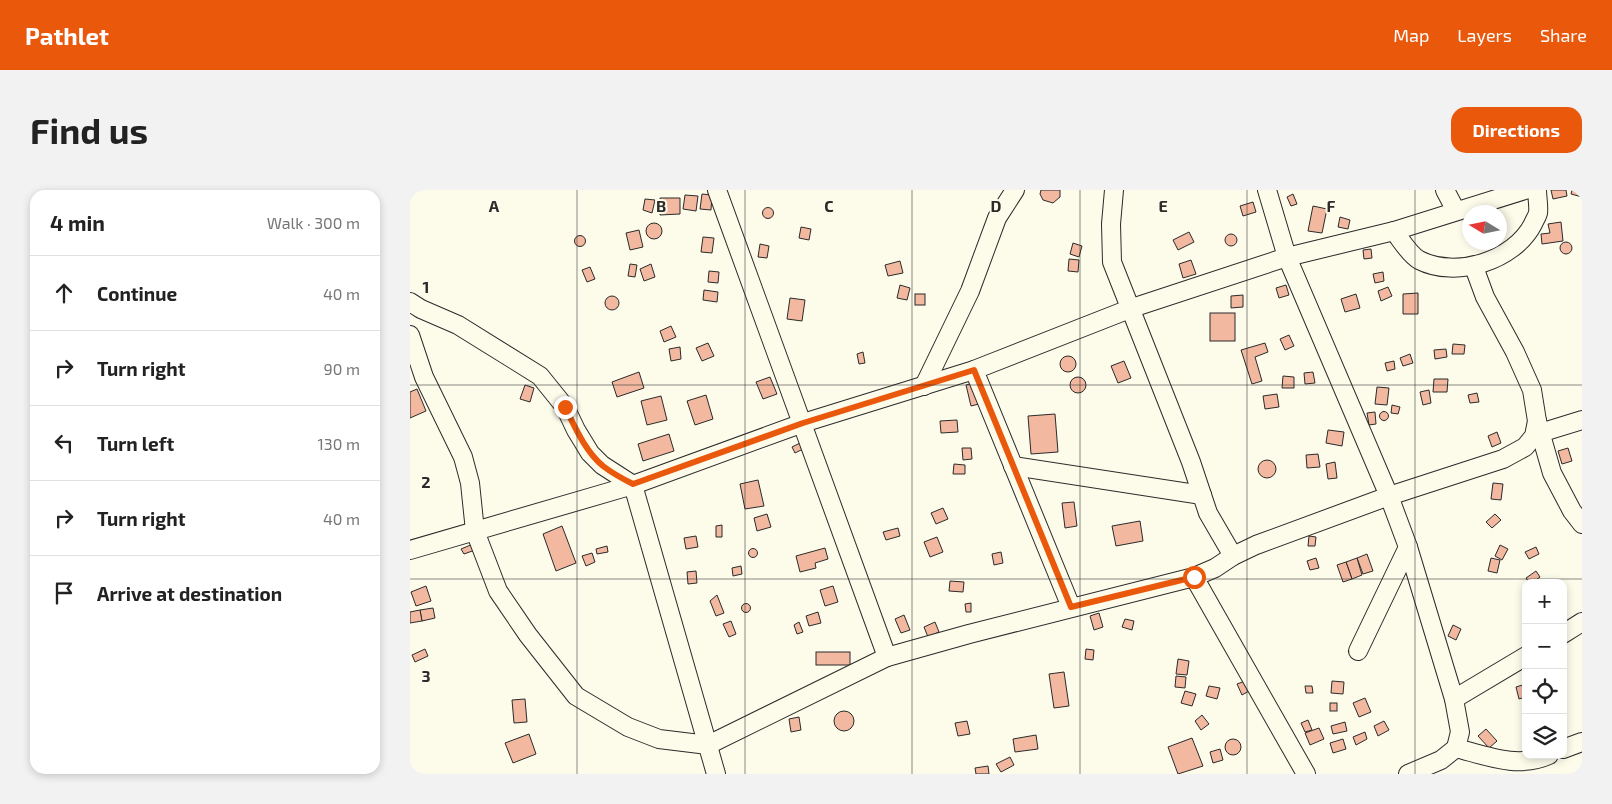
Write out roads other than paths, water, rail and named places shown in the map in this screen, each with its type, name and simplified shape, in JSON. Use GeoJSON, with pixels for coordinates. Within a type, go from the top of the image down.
{"type":"FeatureCollection","features":[{"type":"Feature","properties":{"kind":"street"},"geometry":{"type":"LineString","coordinates":[[717,190],[887,657]]}},
{"type":"Feature","properties":{"kind":"street"},"geometry":{"type":"LineString","coordinates":[[924,386],[970,291],[997,218],[1015,190]]}},
{"type":"Feature","properties":{"kind":"street"},"geometry":{"type":"LineString","coordinates":[[1114,190],[1111,224],[1112,262],[1132,308],[1208,512],[1233,556]]}},
{"type":"Feature","properties":{"kind":"street"},"geometry":{"type":"LineString","coordinates":[[1267,190],[1287,256],[1389,496],[1408,547],[1454,698],[1460,732],[1456,748],[1440,760],[1408,774]]}},
{"type":"Feature","properties":{"kind":"street"},"geometry":{"type":"LineString","coordinates":[[1445,190],[1456,211]]}},
{"type":"Feature","properties":{"kind":"street"},"geometry":{"type":"LineString","coordinates":[[410,550],[633,484],[803,423],[974,370],[1132,308],[1287,256],[1394,231],[1525,190]]}},
{"type":"Feature","properties":{"kind":"street"},"geometry":{"type":"LineString","coordinates":[[1394,231],[1418,260],[1441,266],[1474,267],[1506,254],[1527,236],[1538,214],[1537,190]]}},
{"type":"Feature","properties":{"kind":"street"},"geometry":{"type":"LineString","coordinates":[[1474,267],[1485,297],[1515,352],[1532,390],[1539,427],[1552,473],[1572,511],[1582,524]]}},
{"type":"Feature","properties":{"kind":"street"},"geometry":{"type":"LineString","coordinates":[[410,302],[421,309],[458,325],[540,376],[565,407],[576,430],[590,452],[602,465],[633,484],[716,774]]}},
{"type":"Feature","properties":{"kind":"street"},"geometry":{"type":"LineString","coordinates":[[410,335],[424,377],[463,457],[470,483],[475,531],[498,591],[528,635],[576,696],[628,727],[659,739],[708,745],[887,657],[1071,607],[1194,577],[1215,568],[1233,556],[1256,545],[1389,496],[1503,459],[1525,447],[1539,427]]}},
{"type":"Feature","properties":{"kind":"street"},"geometry":{"type":"LineString","coordinates":[[974,370],[1071,607]]}},
{"type":"Feature","properties":{"kind":"street"},"geometry":{"type":"LineString","coordinates":[[1539,427],[1582,420]]}},
{"type":"Feature","properties":{"kind":"street"},"geometry":{"type":"LineString","coordinates":[[1013,466],[1202,495]]}},
{"type":"Feature","properties":{"kind":"street"},"geometry":{"type":"LineString","coordinates":[[1358,651],[1408,547]]}},
{"type":"Feature","properties":{"kind":"street"},"geometry":{"type":"LineString","coordinates":[[1194,577],[1306,774]]}},
{"type":"Feature","properties":{"kind":"street"},"geometry":{"type":"LineString","coordinates":[[1567,631],[1582,622]]}},
{"type":"Feature","properties":{"kind":"street"},"geometry":{"type":"LineString","coordinates":[[1454,698],[1522,658]]}},
{"type":"Feature","properties":{"kind":"street"},"geometry":{"type":"LineString","coordinates":[[1567,748],[1582,742]]}},
{"type":"Feature","properties":{"kind":"street"},"geometry":{"type":"LineString","coordinates":[[1456,748],[1510,762],[1539,759]]}},
{"type":"Feature","properties":{"kind":"street"},"geometry":{"type":"LineString","coordinates":[[1426,767],[1447,774]]}}]}
